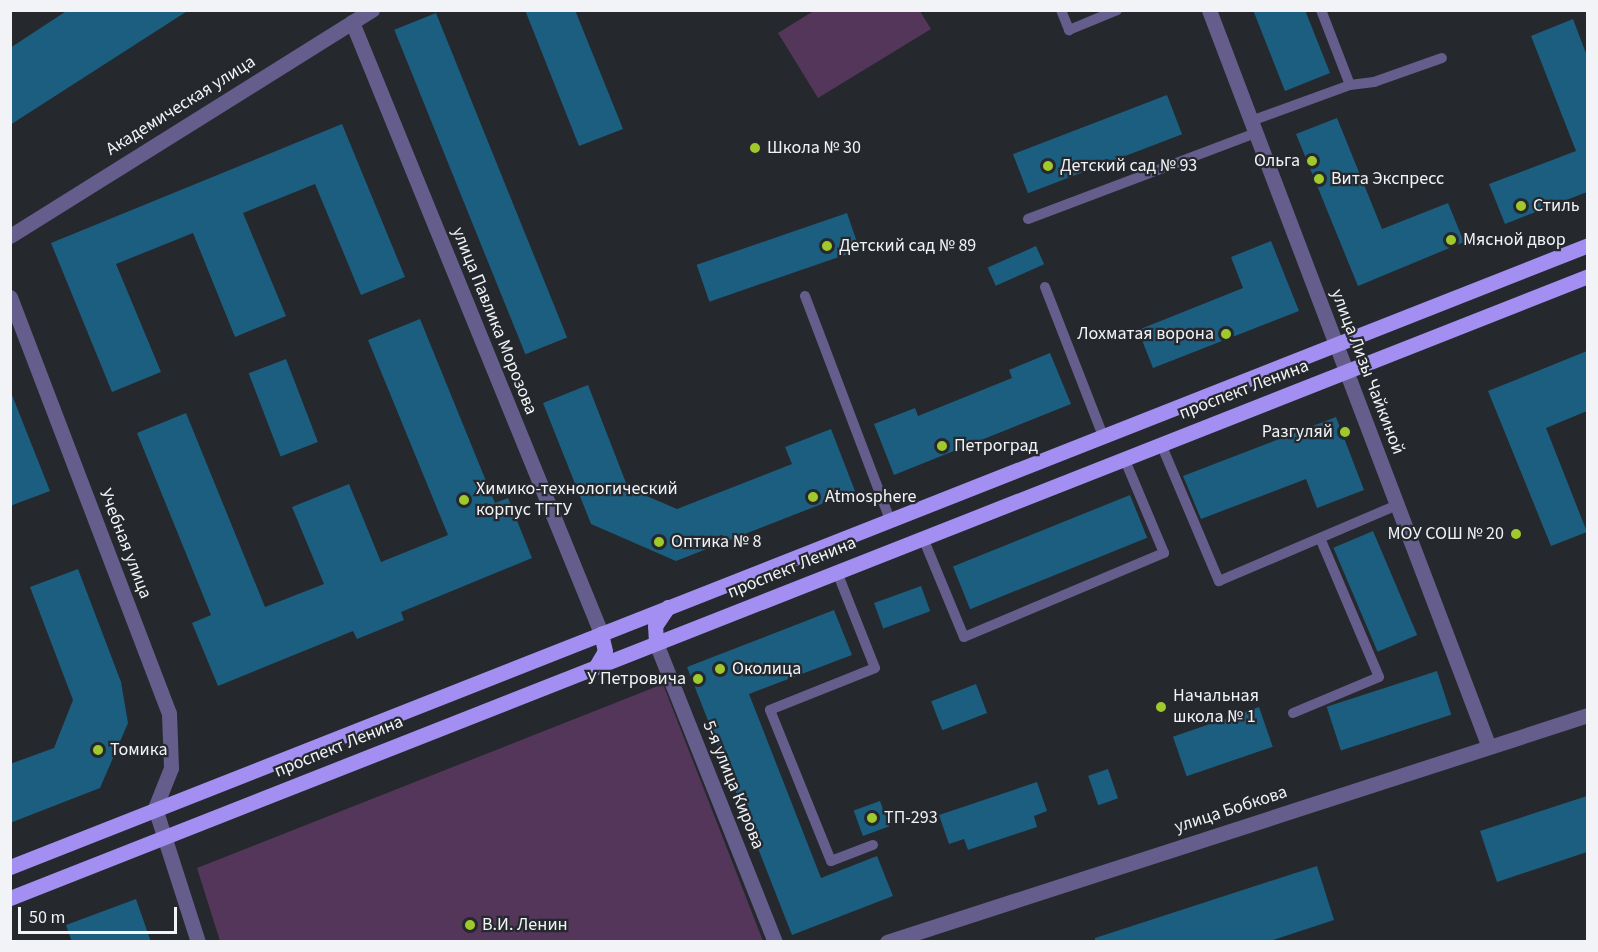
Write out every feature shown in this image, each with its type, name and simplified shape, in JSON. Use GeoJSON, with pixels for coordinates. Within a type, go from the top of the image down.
{"type":"FeatureCollection","features":[{"type":"Feature","properties":{"kind":"main road","name":"проспект Ленина"},"geometry":{"type":"LineString","coordinates":[[10,867],[1587,245]]}},
{"type":"Feature","properties":{"kind":"main road","name":"проспект Ленина"},"geometry":{"type":"LineString","coordinates":[[10,898],[1587,276]]}},
{"type":"Feature","properties":{"kind":"main road"},"geometry":{"type":"LineString","coordinates":[[656,643],[654,626],[668,607]]}},
{"type":"Feature","properties":{"kind":"main road"},"geometry":{"type":"LineString","coordinates":[[596,666],[605,651],[602,633]]}},
{"type":"Feature","properties":{"kind":"street","name":"Академическая улица"},"geometry":{"type":"LineString","coordinates":[[10,236],[372,10]]}},
{"type":"Feature","properties":{"kind":"street","name":"улица Лизы Чайкиной"},"geometry":{"type":"LineString","coordinates":[[1209,10],[1489,747]]}},
{"type":"Feature","properties":{"kind":"street","name":"улица Павлика Морозова"},"geometry":{"type":"LineString","coordinates":[[352,22],[602,633]]}},
{"type":"Feature","properties":{"kind":"street","name":"Учебная улица"},"geometry":{"type":"LineString","coordinates":[[10,297],[169,713],[171,768],[155,808]]}},
{"type":"Feature","properties":{"kind":"street","name":"5-я улица Кирова"},"geometry":{"type":"LineString","coordinates":[[656,643],[775,942]]}},
{"type":"Feature","properties":{"kind":"street","name":"улица Бобкова"},"geometry":{"type":"LineString","coordinates":[[887,942],[1587,715]]}},
{"type":"Feature","properties":{"kind":"street"},"geometry":{"type":"LineString","coordinates":[[155,808],[198,942]]}},
{"type":"Feature","properties":{"kind":"lane"},"geometry":{"type":"LineString","coordinates":[[1061,10],[1069,30],[1117,10]]}},
{"type":"Feature","properties":{"kind":"lane"},"geometry":{"type":"LineString","coordinates":[[1321,10],[1350,85]]}},
{"type":"Feature","properties":{"kind":"lane"},"geometry":{"type":"LineString","coordinates":[[1028,219],[1350,85],[1374,82],[1442,58]]}},
{"type":"Feature","properties":{"kind":"lane"},"geometry":{"type":"LineString","coordinates":[[1045,287],[1103,436]]}},
{"type":"Feature","properties":{"kind":"lane"},"geometry":{"type":"LineString","coordinates":[[805,296],[890,520]]}},
{"type":"Feature","properties":{"kind":"lane"},"geometry":{"type":"LineString","coordinates":[[1161,444],[1220,581],[1397,505]]}},
{"type":"Feature","properties":{"kind":"lane"},"geometry":{"type":"LineString","coordinates":[[923,538],[964,637],[1164,553],[1124,458]]}},
{"type":"Feature","properties":{"kind":"lane"},"geometry":{"type":"LineString","coordinates":[[1293,713],[1379,677],[1320,538]]}},
{"type":"Feature","properties":{"kind":"lane"},"geometry":{"type":"LineString","coordinates":[[837,572],[875,668],[770,710],[831,861],[873,845]]}},
{"type":"Feature","properties":{"kind":"shaded area"},"geometry":{"type":"Polygon","coordinates":[[[815,10],[920,11],[931,29],[818,98],[778,33],[815,10]]]}},
{"type":"Feature","properties":{"kind":"shaded area"},"geometry":{"type":"Polygon","coordinates":[[[663,684],[763,941],[220,941],[197,868],[663,684]]]}},
{"type":"Feature","properties":{"kind":"building"},"geometry":{"type":"Polygon","coordinates":[[[68,10],[189,10],[10,125],[10,48],[68,10]]]}},
{"type":"Feature","properties":{"kind":"building"},"geometry":{"type":"Polygon","coordinates":[[[525,10],[575,10],[623,129],[579,146],[525,10]]]}},
{"type":"Feature","properties":{"kind":"building"},"geometry":{"type":"Polygon","coordinates":[[[1253,10],[1305,10],[1330,73],[1285,91],[1253,10]]]}},
{"type":"Feature","properties":{"kind":"building"},"geometry":{"type":"Polygon","coordinates":[[[436,13],[567,338],[525,354],[394,30],[436,13]]]}},
{"type":"Feature","properties":{"kind":"building"},"geometry":{"type":"Polygon","coordinates":[[[1573,19],[1587,56],[1587,192],[1505,224],[1489,184],[1576,151],[1531,36],[1573,19]]]}},
{"type":"Feature","properties":{"kind":"building"},"geometry":{"type":"Polygon","coordinates":[[[1167,95],[1182,134],[1028,193],[1013,154],[1167,95]]]}},
{"type":"Feature","properties":{"kind":"building"},"geometry":{"type":"Polygon","coordinates":[[[1337,118],[1382,229],[1448,203],[1464,242],[1358,286],[1296,134],[1337,118]]]}},
{"type":"Feature","properties":{"kind":"building"},"geometry":{"type":"Polygon","coordinates":[[[342,124],[405,277],[361,295],[315,184],[243,213],[286,316],[235,337],[193,233],[116,264],[161,372],[112,392],[51,243],[342,124]]]}},
{"type":"Feature","properties":{"kind":"building"},"geometry":{"type":"Polygon","coordinates":[[[847,213],[860,250],[709,302],[697,265],[847,213]]]}},
{"type":"Feature","properties":{"kind":"building"},"geometry":{"type":"Polygon","coordinates":[[[1271,241],[1299,311],[1153,368],[1138,330],[1243,288],[1231,257],[1271,241]]]}},
{"type":"Feature","properties":{"kind":"building"},"geometry":{"type":"Polygon","coordinates":[[[1036,246],[1044,264],[996,286],[988,268],[1036,246]]]}},
{"type":"Feature","properties":{"kind":"building","name":"Химико-технологический корпус ТГТУ"},"geometry":{"type":"Polygon","coordinates":[[[420,319],[495,503],[508,498],[532,558],[401,612],[404,620],[357,639],[353,631],[218,686],[192,623],[211,615],[137,433],[186,413],[265,607],[324,584],[292,507],[349,484],[381,562],[448,535],[368,340],[420,319]]]}},
{"type":"Feature","properties":{"kind":"building"},"geometry":{"type":"Polygon","coordinates":[[[1587,351],[1587,411],[1546,428],[1587,532],[1551,546],[1488,391],[1587,351]]]}},
{"type":"Feature","properties":{"kind":"building"},"geometry":{"type":"Polygon","coordinates":[[[1050,353],[1071,404],[894,475],[874,424],[915,408],[918,416],[1012,378],[1009,370],[1050,353]]]}},
{"type":"Feature","properties":{"kind":"building"},"geometry":{"type":"Polygon","coordinates":[[[286,359],[318,442],[281,456],[249,373],[286,359]]]}},
{"type":"Feature","properties":{"kind":"building"},"geometry":{"type":"Polygon","coordinates":[[[588,385],[628,488],[677,509],[792,464],[785,447],[831,429],[855,491],[676,561],[591,524],[543,403],[588,385]]]}},
{"type":"Feature","properties":{"kind":"building"},"geometry":{"type":"Polygon","coordinates":[[[10,390],[50,491],[10,506],[10,390]]]}},
{"type":"Feature","properties":{"kind":"building"},"geometry":{"type":"Polygon","coordinates":[[[1336,417],[1364,490],[1317,508],[1306,479],[1201,519],[1183,476],[1336,417]]]}},
{"type":"Feature","properties":{"kind":"building"},"geometry":{"type":"Polygon","coordinates":[[[1130,495],[1147,538],[970,609],[953,567],[1130,495]]]}},
{"type":"Feature","properties":{"kind":"building"},"geometry":{"type":"Polygon","coordinates":[[[1373,531],[1417,635],[1378,652],[1333,548],[1373,531]]]}},
{"type":"Feature","properties":{"kind":"building"},"geometry":{"type":"Polygon","coordinates":[[[78,569],[121,682],[128,723],[100,788],[10,823],[10,764],[54,748],[73,700],[30,587],[78,569]]]}},
{"type":"Feature","properties":{"kind":"building"},"geometry":{"type":"Polygon","coordinates":[[[921,586],[930,611],[883,628],[874,603],[921,586]]]}},
{"type":"Feature","properties":{"kind":"building"},"geometry":{"type":"Polygon","coordinates":[[[834,610],[852,655],[749,694],[821,878],[877,856],[893,896],[792,935],[687,667],[834,610]]]}},
{"type":"Feature","properties":{"kind":"building"},"geometry":{"type":"Polygon","coordinates":[[[1437,671],[1451,715],[1341,751],[1327,707],[1437,671]]]}},
{"type":"Feature","properties":{"kind":"building"},"geometry":{"type":"Polygon","coordinates":[[[976,684],[987,713],[942,730],[931,701],[976,684]]]}},
{"type":"Feature","properties":{"kind":"building"},"geometry":{"type":"Polygon","coordinates":[[[1259,707],[1273,747],[1187,776],[1173,737],[1259,707]]]}},
{"type":"Feature","properties":{"kind":"building"},"geometry":{"type":"Polygon","coordinates":[[[1108,769],[1118,798],[1098,805],[1088,776],[1108,769]]]}},
{"type":"Feature","properties":{"kind":"building"},"geometry":{"type":"Polygon","coordinates":[[[1037,782],[1047,811],[1034,816],[1037,827],[968,850],[964,839],[949,844],[939,815],[1037,782]]]}},
{"type":"Feature","properties":{"kind":"building"},"geometry":{"type":"Polygon","coordinates":[[[1587,796],[1587,852],[1497,882],[1480,831],[1587,796]]]}},
{"type":"Feature","properties":{"kind":"building","name":"ТП-293"},"geometry":{"type":"Polygon","coordinates":[[[880,801],[889,826],[863,836],[854,811],[880,801]]]}},
{"type":"Feature","properties":{"kind":"building"},"geometry":{"type":"Polygon","coordinates":[[[1317,866],[1334,920],[1267,942],[1095,942],[1095,938],[1317,866]]]}},
{"type":"Feature","properties":{"kind":"building"},"geometry":{"type":"Polygon","coordinates":[[[136,899],[151,942],[72,942],[66,925],[136,899]]]}},
{"type":"Feature","properties":{"kind":"place","name":"Школа № 30"},"geometry":{"type":"Point","coordinates":[755,148]}},
{"type":"Feature","properties":{"kind":"place","name":"Ольга"},"geometry":{"type":"Point","coordinates":[1312,161]}},
{"type":"Feature","properties":{"kind":"place","name":"Детский сад № 93"},"geometry":{"type":"Point","coordinates":[1048,166]}},
{"type":"Feature","properties":{"kind":"place","name":"Вита Экспресс"},"geometry":{"type":"Point","coordinates":[1319,179]}},
{"type":"Feature","properties":{"kind":"place","name":"Стиль"},"geometry":{"type":"Point","coordinates":[1521,206]}},
{"type":"Feature","properties":{"kind":"place","name":"Мясной двор"},"geometry":{"type":"Point","coordinates":[1451,240]}},
{"type":"Feature","properties":{"kind":"place","name":"Детский сад № 89"},"geometry":{"type":"Point","coordinates":[827,246]}},
{"type":"Feature","properties":{"kind":"place","name":"Лохматая ворона"},"geometry":{"type":"Point","coordinates":[1226,334]}},
{"type":"Feature","properties":{"kind":"place","name":"Разгуляй"},"geometry":{"type":"Point","coordinates":[1345,432]}},
{"type":"Feature","properties":{"kind":"place","name":"Петроград"},"geometry":{"type":"Point","coordinates":[942,446]}},
{"type":"Feature","properties":{"kind":"place","name":"Atmosphere"},"geometry":{"type":"Point","coordinates":[813,497]}},
{"type":"Feature","properties":{"kind":"place","name":"Химико-технологический корпус ТГТУ"},"geometry":{"type":"Point","coordinates":[464,500]}},
{"type":"Feature","properties":{"kind":"place","name":"МОУ СОШ № 20"},"geometry":{"type":"Point","coordinates":[1516,534]}},
{"type":"Feature","properties":{"kind":"place","name":"Оптика № 8"},"geometry":{"type":"Point","coordinates":[659,542]}},
{"type":"Feature","properties":{"kind":"place","name":"Околица"},"geometry":{"type":"Point","coordinates":[720,669]}},
{"type":"Feature","properties":{"kind":"place","name":"У Петровича"},"geometry":{"type":"Point","coordinates":[698,679]}},
{"type":"Feature","properties":{"kind":"place","name":"Начальная школа № 1"},"geometry":{"type":"Point","coordinates":[1161,707]}},
{"type":"Feature","properties":{"kind":"place","name":"Томика"},"geometry":{"type":"Point","coordinates":[98,750]}},
{"type":"Feature","properties":{"kind":"place","name":"ТП-293"},"geometry":{"type":"Point","coordinates":[872,818]}},
{"type":"Feature","properties":{"kind":"place","name":"В.И. Ленин"},"geometry":{"type":"Point","coordinates":[470,925]}}]}
